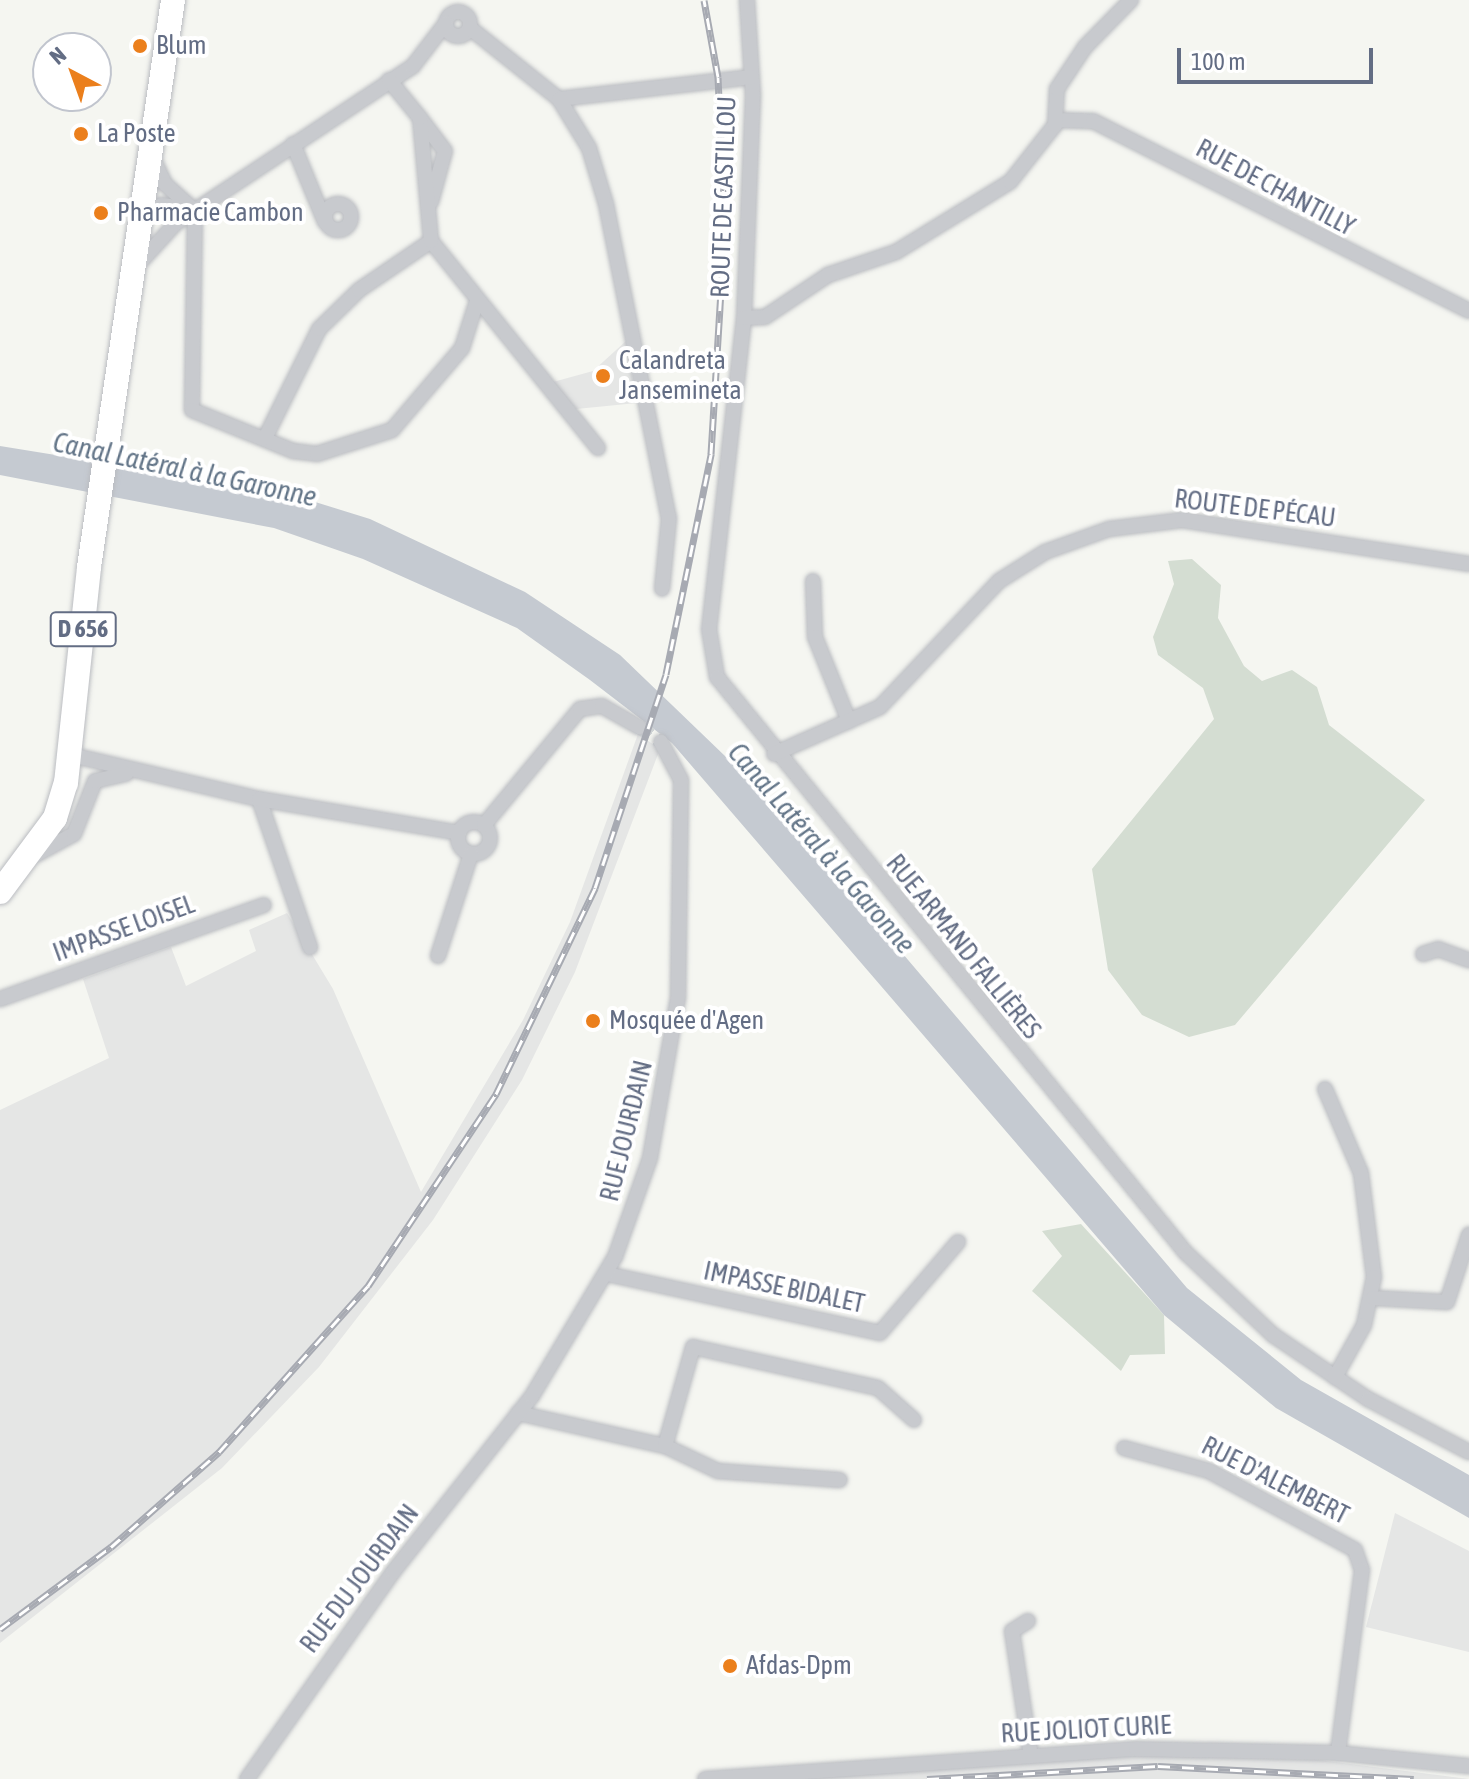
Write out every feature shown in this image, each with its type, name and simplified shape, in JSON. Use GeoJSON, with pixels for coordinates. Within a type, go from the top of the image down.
{"type":"FeatureCollection","features":[{"type":"Feature","properties":{"kind":"main road","name":"D 656"},"geometry":{"type":"LineString","coordinates":[[15,865],[55,818],[67,754],[99,503],[144,214],[173,0]]}},
{"type":"Feature","properties":{"kind":"main road","name":"D 656"},"geometry":{"type":"LineString","coordinates":[[0,892],[67,754]]}},
{"type":"Feature","properties":{"kind":"main road"},"geometry":{"type":"LineString","coordinates":[[15,865],[33,828]]}},
{"type":"Feature","properties":{"kind":"street","name":"ROUTE DE CASTILLOU"},"geometry":{"type":"LineString","coordinates":[[744,318],[752,77],[747,0]]}},
{"type":"Feature","properties":{"kind":"street"},"geometry":{"type":"LineString","coordinates":[[744,318],[765,317],[828,275],[896,252],[990,195],[1028,165],[1056,120],[1057,89],[1122,2]]}},
{"type":"Feature","properties":{"kind":"street"},"geometry":{"type":"LineString","coordinates":[[456,10],[465,32],[559,99],[589,148],[606,204],[669,518],[662,589]]}},
{"type":"Feature","properties":{"kind":"street"},"geometry":{"type":"LineString","coordinates":[[456,10],[465,32]]}},
{"type":"Feature","properties":{"kind":"street"},"geometry":{"type":"LineString","coordinates":[[413,66],[456,10]]}},
{"type":"Feature","properties":{"kind":"street"},"geometry":{"type":"LineString","coordinates":[[135,269],[176,223],[194,210],[465,32]]}},
{"type":"Feature","properties":{"kind":"street"},"geometry":{"type":"LineString","coordinates":[[559,99],[752,77]]}},
{"type":"Feature","properties":{"kind":"street"},"geometry":{"type":"LineString","coordinates":[[389,80],[445,151],[431,202]]}},
{"type":"Feature","properties":{"kind":"street"},"geometry":{"type":"LineString","coordinates":[[420,118],[431,202],[431,241],[476,304],[598,448]]}},
{"type":"Feature","properties":{"kind":"street","name":"RUE DE CHANTILLY"},"geometry":{"type":"LineString","coordinates":[[1056,120],[1093,121],[1469,311]]}},
{"type":"Feature","properties":{"kind":"street"},"geometry":{"type":"LineString","coordinates":[[293,144],[325,222]]}},
{"type":"Feature","properties":{"kind":"street"},"geometry":{"type":"LineString","coordinates":[[151,153],[165,184],[194,210],[192,410],[317,454],[392,430],[462,348],[476,304]]}},
{"type":"Feature","properties":{"kind":"street"},"geometry":{"type":"LineString","coordinates":[[144,214],[162,205],[194,210]]}},
{"type":"Feature","properties":{"kind":"street"},"geometry":{"type":"LineString","coordinates":[[144,214],[176,223]]}},
{"type":"Feature","properties":{"kind":"street"},"geometry":{"type":"LineString","coordinates":[[265,438],[319,329],[359,290],[431,241]]}},
{"type":"Feature","properties":{"kind":"street","name":"RUE ARMAND FALLIÈRES"},"geometry":{"type":"LineString","coordinates":[[744,318],[710,644],[724,690],[1186,1253],[1256,1322],[1335,1377],[1469,1452]]}},
{"type":"Feature","properties":{"kind":"street","name":"ROUTE DE PÉCAU"},"geometry":{"type":"LineString","coordinates":[[774,754],[880,707],[999,581],[1045,552],[1109,529],[1182,520],[1469,564]]}},
{"type":"Feature","properties":{"kind":"street"},"geometry":{"type":"LineString","coordinates":[[813,581],[815,637],[849,721]]}},
{"type":"Feature","properties":{"kind":"street"},"geometry":{"type":"LineString","coordinates":[[471,854],[487,848],[484,825],[580,709],[602,706],[639,727]]}},
{"type":"Feature","properties":{"kind":"street","name":"RUE JOURDAIN"},"geometry":{"type":"LineString","coordinates":[[518,1413],[607,1274],[650,1158],[678,998],[681,780],[661,742]]}},
{"type":"Feature","properties":{"kind":"street"},"geometry":{"type":"LineString","coordinates":[[67,754],[137,773],[259,799],[459,833]]}},
{"type":"Feature","properties":{"kind":"street"},"geometry":{"type":"LineString","coordinates":[[15,865],[74,834],[95,781],[137,773]]}},
{"type":"Feature","properties":{"kind":"street"},"geometry":{"type":"LineString","coordinates":[[259,799],[310,947]]}},
{"type":"Feature","properties":{"kind":"street"},"geometry":{"type":"LineString","coordinates":[[459,833],[467,823],[484,825]]}},
{"type":"Feature","properties":{"kind":"street"},"geometry":{"type":"LineString","coordinates":[[438,956],[471,854],[459,833]]}},
{"type":"Feature","properties":{"kind":"street","name":"IMPASSE LOISEL"},"geometry":{"type":"LineString","coordinates":[[0,999],[264,905]]}},
{"type":"Feature","properties":{"kind":"street"},"geometry":{"type":"LineString","coordinates":[[1423,954],[1438,949],[1469,960]]}},
{"type":"Feature","properties":{"kind":"street"},"geometry":{"type":"LineString","coordinates":[[1325,1089],[1361,1173],[1373,1298],[1335,1377]]}},
{"type":"Feature","properties":{"kind":"street"},"geometry":{"type":"LineString","coordinates":[[1373,1298],[1447,1302],[1469,1235]]}},
{"type":"Feature","properties":{"kind":"street","name":"IMPASSE BIDALET"},"geometry":{"type":"LineString","coordinates":[[607,1274],[880,1333],[958,1242]]}},
{"type":"Feature","properties":{"kind":"street"},"geometry":{"type":"LineString","coordinates":[[665,1446],[693,1347],[878,1388],[914,1420]]}},
{"type":"Feature","properties":{"kind":"street"},"geometry":{"type":"LineString","coordinates":[[518,1413],[665,1446],[718,1471],[840,1480]]}},
{"type":"Feature","properties":{"kind":"street","name":"RUE DU JOURDAIN"},"geometry":{"type":"LineString","coordinates":[[247,1779],[393,1572],[518,1413]]}},
{"type":"Feature","properties":{"kind":"street","name":"RUE D'ALEMBERT"},"geometry":{"type":"LineString","coordinates":[[1124,1448],[1209,1471],[1355,1550],[1362,1570],[1338,1753]]}},
{"type":"Feature","properties":{"kind":"street"},"geometry":{"type":"LineString","coordinates":[[1028,1621],[1012,1631],[1031,1756]]}},
{"type":"Feature","properties":{"kind":"street","name":"RUE JOLIOT CURIE"},"geometry":{"type":"LineString","coordinates":[[705,1779],[1136,1749],[1338,1753],[1469,1766]]}},
{"type":"Feature","properties":{"kind":"shaded area","name":"Calandreta Jansemineta"},"geometry":{"type":"Polygon","coordinates":[[[626,341],[637,403],[576,409],[553,382],[593,371],[626,341]]]}},
{"type":"Feature","properties":{"kind":"shaded area"},"geometry":{"type":"Polygon","coordinates":[[[0,446],[283,492],[370,519],[525,592],[620,655],[778,807],[1187,1288],[1301,1380],[1469,1475],[1469,1518],[1276,1408],[1164,1315],[672,743],[590,680],[517,628],[363,559],[274,528],[0,475],[0,446]]]}},
{"type":"Feature","properties":{"kind":"shaded area"},"geometry":{"type":"Polygon","coordinates":[[[1192,559],[1221,585],[1218,618],[1244,666],[1262,681],[1292,670],[1317,687],[1329,725],[1425,800],[1235,1025],[1189,1037],[1142,1015],[1108,970],[1092,869],[1214,719],[1203,688],[1158,655],[1153,637],[1174,584],[1168,561],[1192,559]]]}},
{"type":"Feature","properties":{"kind":"shaded area"},"geometry":{"type":"Polygon","coordinates":[[[638,734],[660,749],[575,972],[522,1080],[433,1220],[319,1367],[222,1468],[0,1643],[0,1110],[109,1058],[83,979],[171,947],[186,986],[256,951],[249,930],[287,913],[333,989],[421,1192],[523,1020],[570,922],[638,734]]]}},
{"type":"Feature","properties":{"kind":"shaded area"},"geometry":{"type":"Polygon","coordinates":[[[1081,1224],[1164,1315],[1165,1354],[1130,1355],[1121,1371],[1032,1291],[1062,1256],[1042,1231],[1081,1224]]]}},
{"type":"Feature","properties":{"kind":"shaded area"},"geometry":{"type":"Polygon","coordinates":[[[1395,1513],[1469,1551],[1469,1652],[1366,1627],[1395,1513]]]}},
{"type":"Feature","properties":{"kind":"shaded area"},"geometry":{"type":"Polygon","coordinates":[[[1129,1755],[1319,1760],[1469,1779],[768,1779],[1129,1755]]]}},
{"type":"Feature","properties":{"kind":"tunnel"},"geometry":{"type":"LineString","coordinates":[[639,727],[661,742]]}},
{"type":"Feature","properties":{"kind":"railway"},"geometry":{"type":"LineString","coordinates":[[0,1629],[111,1547],[219,1452],[368,1286],[496,1094],[595,888],[666,674],[711,454],[725,226],[718,77],[704,0]]}},
{"type":"Feature","properties":{"kind":"railway"},"geometry":{"type":"LineString","coordinates":[[927,1779],[1158,1766],[1414,1779]]}},
{"type":"Feature","properties":{"kind":"place","name":"Blum"},"geometry":{"type":"Point","coordinates":[140,46]}},
{"type":"Feature","properties":{"kind":"place","name":"La Poste"},"geometry":{"type":"Point","coordinates":[81,134]}},
{"type":"Feature","properties":{"kind":"place","name":"Pharmacie Cambon"},"geometry":{"type":"Point","coordinates":[101,213]}},
{"type":"Feature","properties":{"kind":"place","name":"Calandreta Jansemineta"},"geometry":{"type":"Point","coordinates":[603,376]}},
{"type":"Feature","properties":{"kind":"place","name":"Mosquée d'Agen"},"geometry":{"type":"Point","coordinates":[593,1021]}},
{"type":"Feature","properties":{"kind":"place","name":"Afdas-Dpm"},"geometry":{"type":"Point","coordinates":[730,1666]}},
{"type":"Feature","properties":{"kind":"water label","name":"Canal Latéral à la Garonne"},"geometry":{"type":"Point","coordinates":[185,469]}},
{"type":"Feature","properties":{"kind":"water label","name":"Canal Latéral à la Garonne"},"geometry":{"type":"Point","coordinates":[822,848]}}]}
